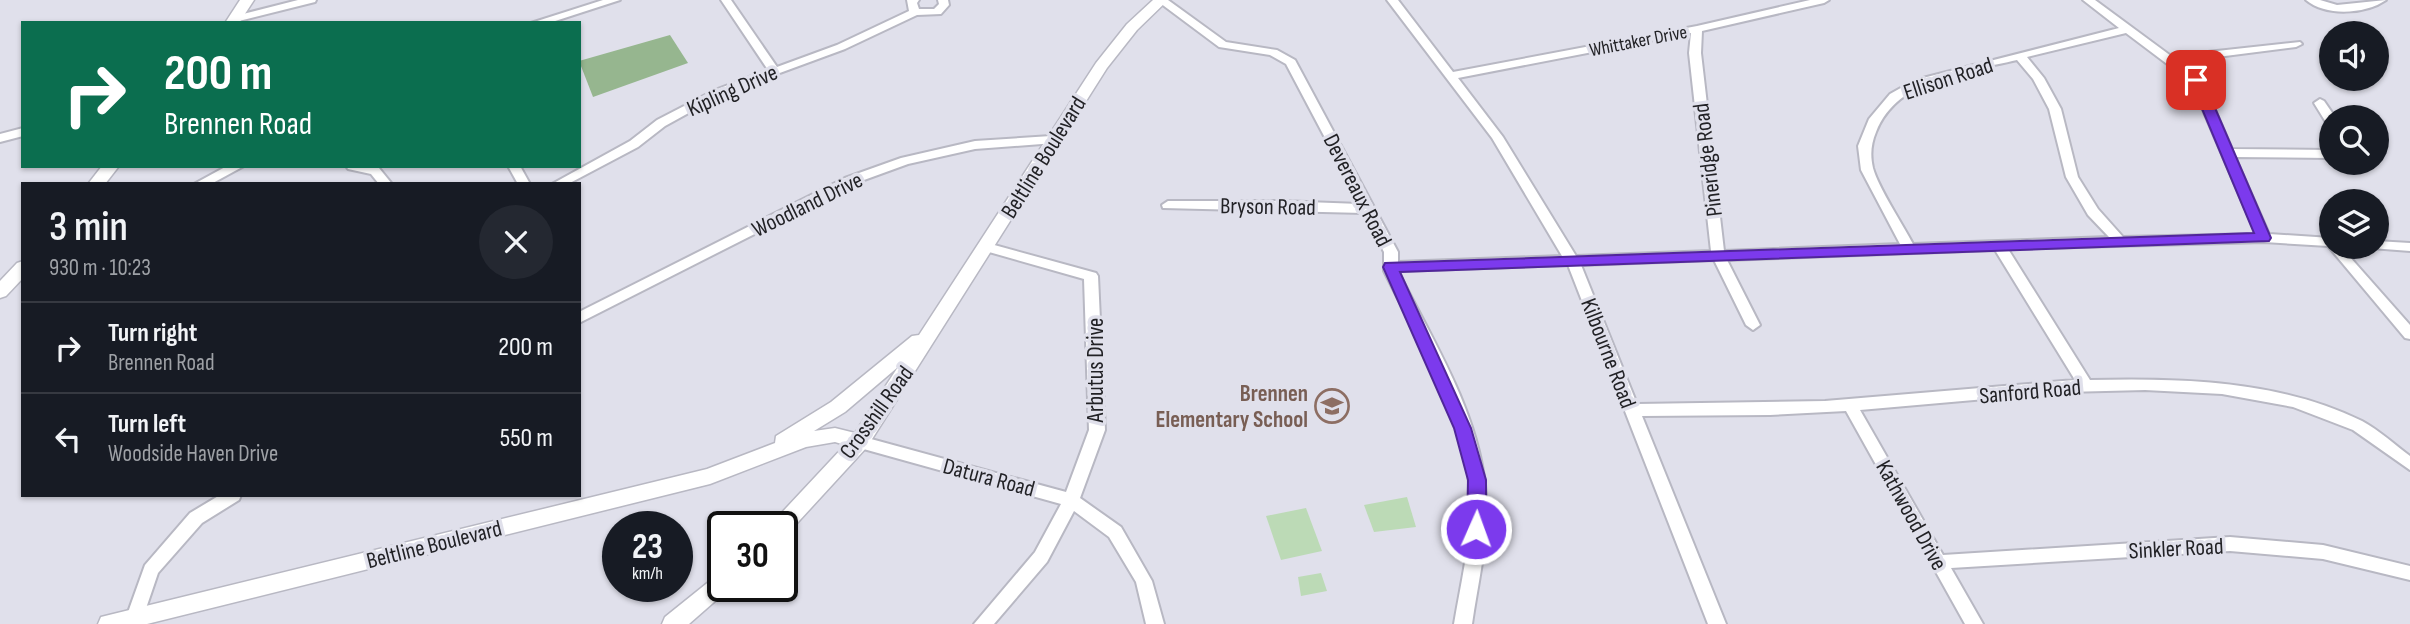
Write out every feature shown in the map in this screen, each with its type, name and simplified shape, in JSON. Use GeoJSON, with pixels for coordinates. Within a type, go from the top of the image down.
{"type":"FeatureCollection","features":[{"type":"Feature","properties":{"kind":"main road"},"geometry":{"type":"LineString","coordinates":[[233,21],[247,0]]}},
{"type":"Feature","properties":{"kind":"main road","name":"Beltline Boulevard"},"geometry":{"type":"LineString","coordinates":[[937,324],[1051,141],[1116,45],[1161,0]]}},
{"type":"Feature","properties":{"kind":"main road"},"geometry":{"type":"LineString","coordinates":[[98,182],[109,168]]}},
{"type":"Feature","properties":{"kind":"main road"},"geometry":{"type":"LineString","coordinates":[[0,292],[21,269]]}},
{"type":"Feature","properties":{"kind":"main road"},"geometry":{"type":"LineString","coordinates":[[757,458],[838,407],[937,324]]}},
{"type":"Feature","properties":{"kind":"main road","name":"Crosshill Road"},"geometry":{"type":"LineString","coordinates":[[796,511],[860,442],[937,324]]}},
{"type":"Feature","properties":{"kind":"main road","name":"Datura Road"},"geometry":{"type":"LineString","coordinates":[[757,458],[804,440],[835,435],[860,442]]}},
{"type":"Feature","properties":{"kind":"main road","name":"Beltline Boulevard"},"geometry":{"type":"LineString","coordinates":[[109,624],[710,476],[757,458]]}},
{"type":"Feature","properties":{"kind":"main road"},"geometry":{"type":"LineString","coordinates":[[673,624],[707,595]]}},
{"type":"Feature","properties":{"kind":"street"},"geometry":{"type":"LineString","coordinates":[[233,21],[311,0]]}},
{"type":"Feature","properties":{"kind":"street"},"geometry":{"type":"LineString","coordinates":[[543,21],[615,0]]}},
{"type":"Feature","properties":{"kind":"street"},"geometry":{"type":"LineString","coordinates":[[726,0],[774,71]]}},
{"type":"Feature","properties":{"kind":"street","name":"Kipling Drive"},"geometry":{"type":"LineString","coordinates":[[562,182],[634,144],[661,123],[719,92],[841,47],[914,6],[937,12],[944,5],[943,0]]}},
{"type":"Feature","properties":{"kind":"street","name":"Devereaux Road"},"geometry":{"type":"LineString","coordinates":[[1161,0],[1223,45],[1273,52],[1291,62],[1391,252],[1390,267],[1439,370],[1463,428],[1474,467],[1478,507],[1463,624]]}},
{"type":"Feature","properties":{"kind":"street","name":"Kilbourne Road"},"geometry":{"type":"LineString","coordinates":[[1392,0],[1452,76],[1516,165],[1572,261],[1717,624]]}},
{"type":"Feature","properties":{"kind":"street","name":"Whittaker Drive"},"geometry":{"type":"LineString","coordinates":[[1452,76],[1697,29],[1824,0]]}},
{"type":"Feature","properties":{"kind":"street"},"geometry":{"type":"LineString","coordinates":[[2088,0],[2172,59],[2196,80],[2264,238]]}},
{"type":"Feature","properties":{"kind":"street"},"geometry":{"type":"LineString","coordinates":[[2311,0],[2328,9],[2348,9],[2381,0]]}},
{"type":"Feature","properties":{"kind":"street","name":"Pineridge Road"},"geometry":{"type":"LineString","coordinates":[[1697,29],[1695,53],[1718,255],[1753,325]]}},
{"type":"Feature","properties":{"kind":"street","name":"Ellison Road"},"geometry":{"type":"LineString","coordinates":[[1909,248],[1867,170],[1864,146],[1875,119],[1894,96],[1919,82],[2129,29]]}},
{"type":"Feature","properties":{"kind":"street"},"geometry":{"type":"LineString","coordinates":[[2172,59],[2296,44]]}},
{"type":"Feature","properties":{"kind":"street"},"geometry":{"type":"LineString","coordinates":[[2020,56],[2038,78],[2055,109],[2072,177],[2094,212],[2120,241]]}},
{"type":"Feature","properties":{"kind":"street"},"geometry":{"type":"LineString","coordinates":[[0,138],[21,133]]}},
{"type":"Feature","properties":{"kind":"street","name":"Woodland Drive"},"geometry":{"type":"LineString","coordinates":[[581,317],[849,181],[905,161],[975,145],[1051,141]]}},
{"type":"Feature","properties":{"kind":"street"},"geometry":{"type":"LineString","coordinates":[[2229,153],[2319,154]]}},
{"type":"Feature","properties":{"kind":"street"},"geometry":{"type":"LineString","coordinates":[[204,182],[234,168]]}},
{"type":"Feature","properties":{"kind":"street"},"geometry":{"type":"LineString","coordinates":[[361,168],[374,171],[384,182]]}},
{"type":"Feature","properties":{"kind":"street","name":"Bryson Road"},"geometry":{"type":"LineString","coordinates":[[1168,205],[1280,205],[1369,209]]}},
{"type":"Feature","properties":{"kind":"street"},"geometry":{"type":"LineString","coordinates":[[1390,267],[1997,244],[2264,238],[2319,243]]}},
{"type":"Feature","properties":{"kind":"street"},"geometry":{"type":"LineString","coordinates":[[1997,244],[2087,386]]}},
{"type":"Feature","properties":{"kind":"street"},"geometry":{"type":"LineString","coordinates":[[2389,246],[2410,247]]}},
{"type":"Feature","properties":{"kind":"street","name":"Arbutus Drive"},"geometry":{"type":"LineString","coordinates":[[983,624],[1041,557],[1071,500],[1097,430],[1091,276],[987,247]]}},
{"type":"Feature","properties":{"kind":"street"},"geometry":{"type":"LineString","coordinates":[[2344,259],[2410,334]]}},
{"type":"Feature","properties":{"kind":"street","name":"Sanford Road"},"geometry":{"type":"LineString","coordinates":[[1631,410],[1850,405],[2087,386],[2220,386],[2279,396],[2355,425],[2398,452],[2410,464]]}},
{"type":"Feature","properties":{"kind":"street","name":"Kathwood Drive"},"geometry":{"type":"LineString","coordinates":[[1850,405],[1975,624]]}},
{"type":"Feature","properties":{"kind":"street","name":"Datura Road"},"geometry":{"type":"LineString","coordinates":[[860,442],[1071,500],[1115,532],[1144,581],[1155,624]]}},
{"type":"Feature","properties":{"kind":"street"},"geometry":{"type":"LineString","coordinates":[[135,618],[151,570],[196,517],[230,497]]}},
{"type":"Feature","properties":{"kind":"street","name":"Sinkler Road"},"geometry":{"type":"LineString","coordinates":[[1939,562],[2230,544],[2323,552],[2410,573]]}},
{"type":"Feature","properties":{"kind":"green space"},"geometry":{"type":"Polygon","coordinates":[[[670,35],[688,63],[593,97],[581,60],[670,35]]]}},
{"type":"Feature","properties":{"kind":"green space"},"geometry":{"type":"Polygon","coordinates":[[[1407,497],[1416,527],[1374,532],[1364,505],[1407,497]]]}},
{"type":"Feature","properties":{"kind":"green space"},"geometry":{"type":"Polygon","coordinates":[[[1306,508],[1322,551],[1281,560],[1266,516],[1306,508]]]}},
{"type":"Feature","properties":{"kind":"green space"},"geometry":{"type":"Polygon","coordinates":[[[1321,573],[1327,591],[1301,596],[1298,577],[1321,573]]]}},
{"type":"Feature","properties":{"kind":"place","name":"Brennen Elementary School"},"geometry":{"type":"Point","coordinates":[1332,406]}},
{"type":"Feature","properties":{"kind":"route"},"geometry":{"type":"LineString","coordinates":[[1476,529],[1477,480],[1463,428],[1390,267],[1997,244],[2264,238],[2196,80]]}}]}
